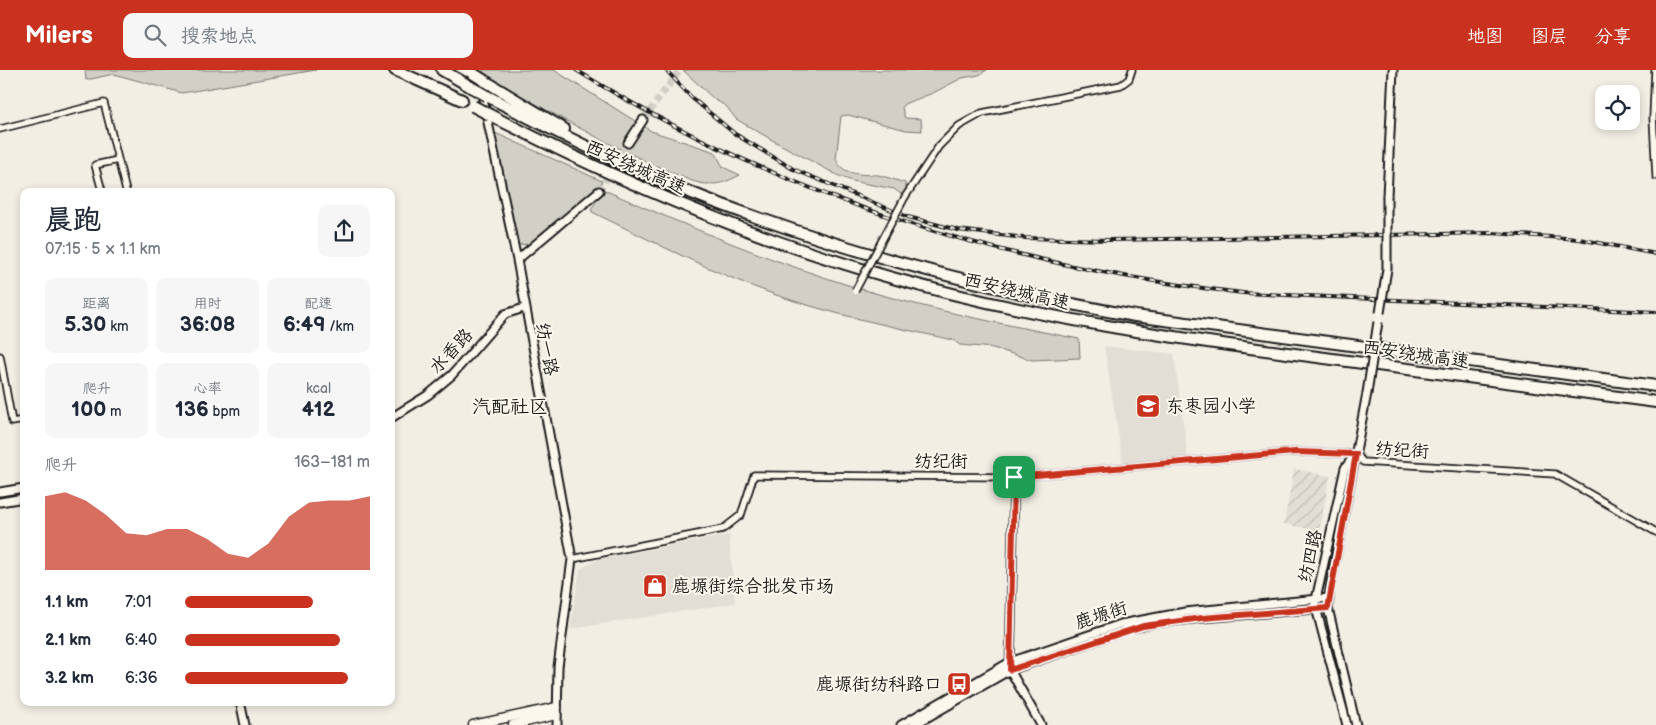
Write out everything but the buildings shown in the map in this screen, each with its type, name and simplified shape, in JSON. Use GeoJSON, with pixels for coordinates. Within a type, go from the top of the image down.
{"type":"FeatureCollection","features":[{"type":"Feature","properties":{"kind":"highway"},"geometry":{"type":"LineString","coordinates":[[395,70],[462,100]]}},
{"type":"Feature","properties":{"kind":"highway","name":"西安绕城高速"},"geometry":{"type":"LineString","coordinates":[[412,70],[462,100],[563,153],[674,202],[734,225],[889,277],[994,304],[1077,321],[1208,342],[1656,402]]}},
{"type":"Feature","properties":{"kind":"highway","name":"西安绕城高速"},"geometry":{"type":"LineString","coordinates":[[442,70],[487,96],[616,160],[712,201],[797,232],[888,261],[1001,290],[1103,310],[1229,330],[1656,386]]}},
{"type":"Feature","properties":{"kind":"highway"},"geometry":{"type":"LineString","coordinates":[[471,70],[485,81],[616,160]]}},
{"type":"Feature","properties":{"kind":"main road"},"geometry":{"type":"LineString","coordinates":[[473,725],[556,711]]}},
{"type":"Feature","properties":{"kind":"main road"},"geometry":{"type":"LineString","coordinates":[[513,725],[556,711]]}},
{"type":"Feature","properties":{"kind":"street","name":"纺一路"},"geometry":{"type":"LineString","coordinates":[[471,70],[516,260],[572,559],[558,668],[556,725]]}},
{"type":"Feature","properties":{"kind":"street"},"geometry":{"type":"LineString","coordinates":[[855,291],[905,197],[939,146],[959,126],[982,113],[1121,85],[1129,78],[1132,70]]}},
{"type":"Feature","properties":{"kind":"street","name":"纺四路"},"geometry":{"type":"LineString","coordinates":[[1356,725],[1328,608],[1367,393],[1387,269],[1387,196],[1393,70]]}},
{"type":"Feature","properties":{"kind":"street"},"geometry":{"type":"LineString","coordinates":[[1655,70],[1656,176]]}},
{"type":"Feature","properties":{"kind":"street"},"geometry":{"type":"LineString","coordinates":[[0,129],[104,102],[125,188]]}},
{"type":"Feature","properties":{"kind":"street"},"geometry":{"type":"LineString","coordinates":[[628,143],[643,120]]}},
{"type":"Feature","properties":{"kind":"street"},"geometry":{"type":"LineString","coordinates":[[101,188],[95,165],[118,160]]}},
{"type":"Feature","properties":{"kind":"street"},"geometry":{"type":"LineString","coordinates":[[516,260],[599,191]]}},
{"type":"Feature","properties":{"kind":"street","name":"水香路"},"geometry":{"type":"LineString","coordinates":[[395,415],[428,395],[452,375],[505,314],[524,308]]}},
{"type":"Feature","properties":{"kind":"street"},"geometry":{"type":"LineString","coordinates":[[0,356],[12,422],[20,421]]}},
{"type":"Feature","properties":{"kind":"street","name":"纺纪街"},"geometry":{"type":"LineString","coordinates":[[572,559],[723,529],[741,515],[754,475],[1014,477],[1295,452],[1356,454],[1363,462],[1555,474],[1656,532]]}},
{"type":"Feature","properties":{"kind":"street","name":"纺四路"},"geometry":{"type":"LineString","coordinates":[[1348,725],[1316,609],[1316,600],[1345,468],[1356,454]]}},
{"type":"Feature","properties":{"kind":"street"},"geometry":{"type":"LineString","coordinates":[[1014,477],[1010,666],[1041,725]]}},
{"type":"Feature","properties":{"kind":"street"},"geometry":{"type":"LineString","coordinates":[[0,492],[20,489]]}},
{"type":"Feature","properties":{"kind":"street"},"geometry":{"type":"LineString","coordinates":[[0,502],[20,499]]}},
{"type":"Feature","properties":{"kind":"street","name":"鹿塬街"},"geometry":{"type":"LineString","coordinates":[[901,725],[1010,666],[1142,618],[1329,598]]}},
{"type":"Feature","properties":{"kind":"street","name":"鹿塬街"},"geometry":{"type":"LineString","coordinates":[[914,725],[1010,666],[1143,626],[1202,618],[1328,608]]}},
{"type":"Feature","properties":{"kind":"street"},"geometry":{"type":"LineString","coordinates":[[241,706],[245,725]]}},
{"type":"Feature","properties":{"kind":"shaded area"},"geometry":{"type":"Polygon","coordinates":[[[85,70],[316,70],[182,93],[114,74],[86,80],[85,70]]]}},
{"type":"Feature","properties":{"kind":"shaded area"},"geometry":{"type":"Polygon","coordinates":[[[483,70],[554,70],[651,131],[715,152],[723,167],[740,175],[729,180],[711,184],[694,182],[683,178],[574,125],[483,75],[483,70]]]}},
{"type":"Feature","properties":{"kind":"shaded area"},"geometry":{"type":"Polygon","coordinates":[[[683,70],[987,70],[979,75],[962,78],[933,93],[904,104],[902,108],[905,118],[921,119],[922,131],[906,130],[848,115],[841,116],[836,159],[839,165],[849,172],[878,175],[905,183],[907,191],[901,194],[894,189],[852,181],[839,176],[774,141],[736,119],[726,106],[715,100],[683,70]]]}},
{"type":"Feature","properties":{"kind":"shaded area"},"geometry":{"type":"Polygon","coordinates":[[[493,132],[602,181],[599,187],[530,244],[517,245],[493,132]]]}},
{"type":"Feature","properties":{"kind":"shaded area"},"geometry":{"type":"Polygon","coordinates":[[[604,190],[750,251],[862,289],[944,311],[1079,339],[1080,358],[1032,360],[993,348],[960,345],[953,340],[842,315],[776,295],[706,267],[592,212],[591,209],[604,190]]]}},
{"type":"Feature","properties":{"kind":"shaded area","name":"东枣园小学"},"geometry":{"type":"Polygon","coordinates":[[[1104,346],[1174,354],[1188,458],[1123,463],[1104,346]]]}},
{"type":"Feature","properties":{"kind":"shaded area"},"geometry":{"type":"Polygon","coordinates":[[[1294,469],[1330,476],[1319,531],[1284,524],[1294,469]]]}},
{"type":"Feature","properties":{"kind":"shaded area","name":"鹿塬街综合批发市场"},"geometry":{"type":"Polygon","coordinates":[[[729,535],[735,603],[570,629],[580,569],[599,559],[729,535]]]}},
{"type":"Feature","properties":{"kind":"tunnel"},"geometry":{"type":"LineString","coordinates":[[643,120],[680,70]]}},
{"type":"Feature","properties":{"kind":"tunnel"},"geometry":{"type":"LineString","coordinates":[[599,191],[628,143]]}},
{"type":"Feature","properties":{"kind":"railway"},"geometry":{"type":"LineString","coordinates":[[576,70],[654,115],[734,155],[814,190],[897,219],[981,244],[1066,265],[1154,281],[1243,293],[1656,312]]}},
{"type":"Feature","properties":{"kind":"railway"},"geometry":{"type":"LineString","coordinates":[[666,70],[692,98],[735,134],[793,169],[908,217],[958,230],[1025,238],[1110,240],[1492,233],[1579,239],[1656,254]]}},
{"type":"Feature","properties":{"kind":"place","name":"东枣园小学"},"geometry":{"type":"Point","coordinates":[1148,406]}},
{"type":"Feature","properties":{"kind":"place","name":"鹿塬街综合批发市场"},"geometry":{"type":"Point","coordinates":[655,586]}},
{"type":"Feature","properties":{"kind":"place","name":"鹿塬街纺科路口"},"geometry":{"type":"Point","coordinates":[959,684]}},
{"type":"Feature","properties":{"kind":"district","name":"汽配社区"},"geometry":{"type":"Point","coordinates":[510,406]}},
{"type":"Feature","properties":{"kind":"route"},"geometry":{"type":"LineString","coordinates":[[1295,452],[1356,454],[1328,608],[1156,623],[1090,641],[1010,670],[1014,477],[1295,452]]}}]}
